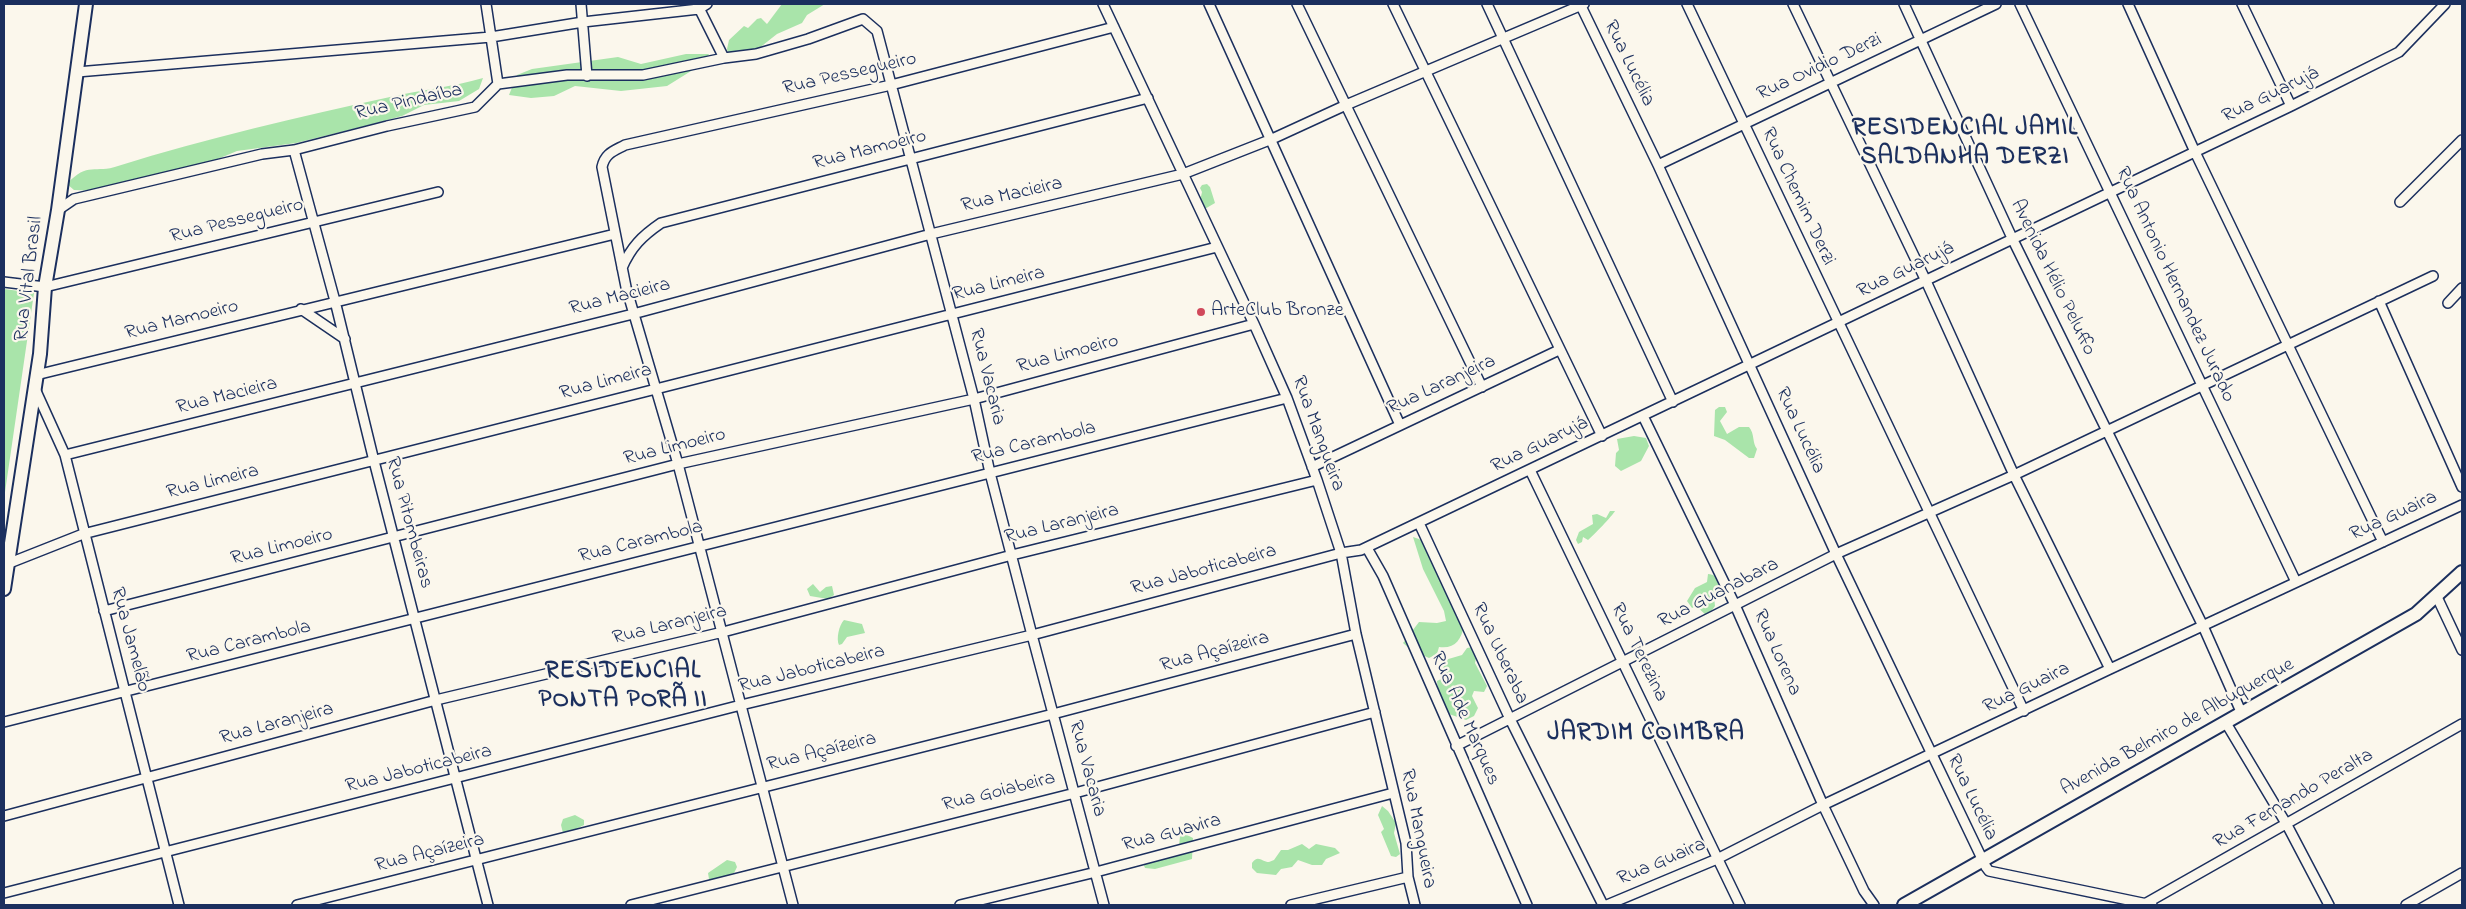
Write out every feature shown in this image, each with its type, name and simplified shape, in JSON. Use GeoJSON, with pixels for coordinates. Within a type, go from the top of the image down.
{"type":"FeatureCollection","features":[{"type":"Feature","properties":{"kind":"main road","name":"Rua Vital Brasil"},"geometry":{"type":"LineString","coordinates":[[4,589],[36,381],[45,287],[58,210],[86,4]]}},
{"type":"Feature","properties":{"kind":"main road","name":"Avenida Belmiro de Albuquerque"},"geometry":{"type":"LineString","coordinates":[[1904,905],[1986,865],[2226,722],[2416,614],[2437,597],[2462,572]]}},
{"type":"Feature","properties":{"kind":"street"},"geometry":{"type":"LineString","coordinates":[[486,4],[498,84],[567,75],[643,75],[724,58],[698,6]]}},
{"type":"Feature","properties":{"kind":"street"},"geometry":{"type":"LineString","coordinates":[[581,4],[587,76]]}},
{"type":"Feature","properties":{"kind":"street"},"geometry":{"type":"LineString","coordinates":[[77,72],[491,37],[707,4]]}},
{"type":"Feature","properties":{"kind":"street","name":"Rua Mangueira"},"geometry":{"type":"LineString","coordinates":[[1103,4],[1254,324],[1287,398],[1317,480],[1341,552],[1356,634],[1376,712],[1392,794],[1406,844],[1408,877],[1414,905]]}},
{"type":"Feature","properties":{"kind":"street"},"geometry":{"type":"LineString","coordinates":[[1208,4],[1272,139],[1400,425]]}},
{"type":"Feature","properties":{"kind":"street"},"geometry":{"type":"LineString","coordinates":[[1297,4],[1482,387]]}},
{"type":"Feature","properties":{"kind":"street"},"geometry":{"type":"LineString","coordinates":[[1394,4],[1602,436]]}},
{"type":"Feature","properties":{"kind":"street"},"geometry":{"type":"LineString","coordinates":[[1487,4],[1673,402]]}},
{"type":"Feature","properties":{"kind":"street","name":"Rua Macieira"},"geometry":{"type":"LineString","coordinates":[[64,455],[633,314],[931,234],[1184,174],[1272,139],[1346,105],[1581,4]]}},
{"type":"Feature","properties":{"kind":"street","name":"Rua Lucélia"},"geometry":{"type":"LineString","coordinates":[[1581,4],[1658,165],[1836,554],[1986,865]]}},
{"type":"Feature","properties":{"kind":"street","name":"Rua Chemim Derzi"},"geometry":{"type":"LineString","coordinates":[[1686,4],[2024,711]]}},
{"type":"Feature","properties":{"kind":"street"},"geometry":{"type":"LineString","coordinates":[[1793,4],[1926,281],[2014,475],[2110,669]]}},
{"type":"Feature","properties":{"kind":"street","name":"Avenida Hélio Peluffo"},"geometry":{"type":"LineString","coordinates":[[1904,4],[2013,240],[2203,626],[2242,714]]}},
{"type":"Feature","properties":{"kind":"street","name":"Rua Ovidio Derzi"},"geometry":{"type":"LineString","coordinates":[[1658,165],[1996,4]]}},
{"type":"Feature","properties":{"kind":"street","name":"Rua Antonio Hernandez Jurado"},"geometry":{"type":"LineString","coordinates":[[2020,4],[2296,582]]}},
{"type":"Feature","properties":{"kind":"street"},"geometry":{"type":"LineString","coordinates":[[2128,4],[2195,152],[2383,542]]}},
{"type":"Feature","properties":{"kind":"street"},"geometry":{"type":"LineString","coordinates":[[2242,4],[2291,106]]}},
{"type":"Feature","properties":{"kind":"street","name":"Rua Guarujá"},"geometry":{"type":"LineString","coordinates":[[1366,548],[2013,240],[2399,52],[2445,4]]}},
{"type":"Feature","properties":{"kind":"street","name":"Rua Vacaria"},"geometry":{"type":"LineString","coordinates":[[724,58],[756,54],[808,39],[863,19],[877,31],[974,399],[990,473],[1104,905]]}},
{"type":"Feature","properties":{"kind":"street","name":"Rua Pessegueiro"},"geometry":{"type":"LineString","coordinates":[[615,234],[602,167],[603,159],[609,153],[625,145],[892,85],[1114,26]]}},
{"type":"Feature","properties":{"kind":"street","name":"Rua Pindaíba"},"geometry":{"type":"LineString","coordinates":[[58,210],[74,200],[262,154],[294,150],[387,126],[474,107],[498,84]]}},
{"type":"Feature","properties":{"kind":"street","name":"Rua Mamoeiro"},"geometry":{"type":"LineString","coordinates":[[622,268],[636,241],[661,223],[1148,98]]}},
{"type":"Feature","properties":{"kind":"street"},"geometry":{"type":"LineString","coordinates":[[2400,202],[2462,140]]}},
{"type":"Feature","properties":{"kind":"street","name":"Rua Pitombeiras"},"geometry":{"type":"LineString","coordinates":[[294,150],[335,301],[488,905]]}},
{"type":"Feature","properties":{"kind":"street","name":"Rua Pessegueiro"},"geometry":{"type":"LineString","coordinates":[[45,287],[438,192]]}},
{"type":"Feature","properties":{"kind":"street"},"geometry":{"type":"LineString","coordinates":[[615,234],[633,314],[657,387],[678,464],[793,905]]}},
{"type":"Feature","properties":{"kind":"street","name":"Rua Mamoeiro"},"geometry":{"type":"LineString","coordinates":[[36,381],[301,309],[615,234]]}},
{"type":"Feature","properties":{"kind":"street","name":"Rua Limeira"},"geometry":{"type":"LineString","coordinates":[[8,564],[83,534],[657,387],[1217,248]]}},
{"type":"Feature","properties":{"kind":"street","name":"Rua Guanabara"},"geometry":{"type":"LineString","coordinates":[[1456,746],[1836,554],[2014,475],[2433,276]]}},
{"type":"Feature","properties":{"kind":"street"},"geometry":{"type":"LineString","coordinates":[[4,282],[45,287]]}},
{"type":"Feature","properties":{"kind":"street"},"geometry":{"type":"LineString","coordinates":[[2448,303],[2462,288]]}},
{"type":"Feature","properties":{"kind":"street"},"geometry":{"type":"LineString","coordinates":[[2379,301],[2462,487]]}},
{"type":"Feature","properties":{"kind":"street"},"geometry":{"type":"LineString","coordinates":[[301,309],[344,339]]}},
{"type":"Feature","properties":{"kind":"street","name":"Rua Limoeiro"},"geometry":{"type":"LineString","coordinates":[[104,611],[678,464],[974,399],[1254,324]]}},
{"type":"Feature","properties":{"kind":"street","name":"Rua Laranjeira"},"geometry":{"type":"LineString","coordinates":[[1312,467],[1559,350]]}},
{"type":"Feature","properties":{"kind":"street","name":"Rua Jamelão"},"geometry":{"type":"LineString","coordinates":[[36,381],[64,455],[179,905]]}},
{"type":"Feature","properties":{"kind":"street","name":"Rua Carambola"},"geometry":{"type":"LineString","coordinates":[[4,722],[1287,398]]}},
{"type":"Feature","properties":{"kind":"street","name":"Rua Lorena"},"geometry":{"type":"LineString","coordinates":[[1643,416],[1735,605],[1823,806],[1864,891],[1874,905]]}},
{"type":"Feature","properties":{"kind":"street","name":"Rua Terezina"},"geometry":{"type":"LineString","coordinates":[[1530,470],[1740,905]]}},
{"type":"Feature","properties":{"kind":"street","name":"Rua Laranjeira"},"geometry":{"type":"LineString","coordinates":[[4,816],[148,779],[436,700],[723,632],[1012,555],[1317,480]]}},
{"type":"Feature","properties":{"kind":"street","name":"Rua Guaira"},"geometry":{"type":"LineString","coordinates":[[1607,905],[1717,859],[1931,754],[2462,505]]}},
{"type":"Feature","properties":{"kind":"street","name":"Rua Uberaba"},"geometry":{"type":"LineString","coordinates":[[1419,523],[1510,719],[1603,905]]}},
{"type":"Feature","properties":{"kind":"street","name":"Rua Jaboticabeira"},"geometry":{"type":"LineString","coordinates":[[4,893],[741,705],[1032,634],[1341,552],[1351,553],[1366,548]]}},
{"type":"Feature","properties":{"kind":"street","name":"Rua Ade Marques"},"geometry":{"type":"LineString","coordinates":[[1366,548],[1383,576],[1456,746],[1528,905]]}},
{"type":"Feature","properties":{"kind":"street"},"geometry":{"type":"LineString","coordinates":[[2437,597],[2462,650]]}},
{"type":"Feature","properties":{"kind":"street","name":"Rua Açaízeira"},"geometry":{"type":"LineString","coordinates":[[297,905],[1053,714],[1356,634]]}},
{"type":"Feature","properties":{"kind":"street","name":"Rua Goiabeira"},"geometry":{"type":"LineString","coordinates":[[631,905],[1075,793],[1376,712]]}},
{"type":"Feature","properties":{"kind":"street"},"geometry":{"type":"LineString","coordinates":[[2226,722],[2287,825],[2329,905]]}},
{"type":"Feature","properties":{"kind":"street","name":"Rua Fernando Peralta"},"geometry":{"type":"LineString","coordinates":[[2147,905],[2462,724]]}},
{"type":"Feature","properties":{"kind":"street","name":"Rua Guavira"},"geometry":{"type":"LineString","coordinates":[[960,905],[1096,872],[1392,794]]}},
{"type":"Feature","properties":{"kind":"street"},"geometry":{"type":"LineString","coordinates":[[1986,865],[2147,905]]}},
{"type":"Feature","properties":{"kind":"street"},"geometry":{"type":"LineString","coordinates":[[2406,905],[2462,874]]}},
{"type":"Feature","properties":{"kind":"street"},"geometry":{"type":"LineString","coordinates":[[1291,905],[1408,877]]}},
{"type":"Feature","properties":{"kind":"green space"},"geometry":{"type":"Polygon","coordinates":[[[782,4],[825,4],[807,15],[802,23],[777,34],[758,49],[729,56],[727,49],[729,40],[744,26],[748,28],[757,19],[761,18],[767,24],[782,4]]]}},
{"type":"Feature","properties":{"kind":"green space"},"geometry":{"type":"Polygon","coordinates":[[[686,54],[709,54],[704,63],[667,86],[621,91],[575,86],[554,96],[531,98],[509,95],[517,75],[532,69],[618,57],[641,64],[686,54]]]}},
{"type":"Feature","properties":{"kind":"green space"},"geometry":{"type":"Polygon","coordinates":[[[483,78],[479,89],[459,101],[424,105],[402,116],[365,126],[296,143],[237,151],[213,161],[144,181],[98,191],[74,190],[67,184],[86,170],[110,168],[185,146],[287,120],[483,78]]]}},
{"type":"Feature","properties":{"kind":"green space"},"geometry":{"type":"Polygon","coordinates":[[[1207,184],[1210,187],[1215,203],[1203,210],[1200,201],[1202,192],[1200,188],[1202,185],[1207,184]]]}},
{"type":"Feature","properties":{"kind":"green space"},"geometry":{"type":"Polygon","coordinates":[[[4,289],[34,293],[4,499],[4,289]]]}},
{"type":"Feature","properties":{"kind":"green space"},"geometry":{"type":"Polygon","coordinates":[[[1719,407],[1725,407],[1727,412],[1720,421],[1727,434],[1739,427],[1749,427],[1757,449],[1754,458],[1749,458],[1725,440],[1714,436],[1715,410],[1719,407]]]}},
{"type":"Feature","properties":{"kind":"green space"},"geometry":{"type":"Polygon","coordinates":[[[1634,436],[1646,438],[1649,446],[1641,461],[1621,471],[1615,466],[1616,453],[1619,450],[1617,439],[1634,436]]]}},
{"type":"Feature","properties":{"kind":"green space"},"geometry":{"type":"Polygon","coordinates":[[[1610,511],[1615,511],[1588,540],[1583,537],[1582,542],[1578,544],[1576,540],[1579,532],[1593,524],[1592,515],[1597,514],[1606,518],[1610,511]]]}},
{"type":"Feature","properties":{"kind":"green space"},"geometry":{"type":"Polygon","coordinates":[[[1413,537],[1422,540],[1464,626],[1459,639],[1453,645],[1439,647],[1437,654],[1429,658],[1411,650],[1403,643],[1419,622],[1437,623],[1446,621],[1444,611],[1423,569],[1413,537]]]}},
{"type":"Feature","properties":{"kind":"green space"},"geometry":{"type":"Polygon","coordinates":[[[1708,574],[1717,578],[1719,587],[1718,594],[1714,597],[1715,606],[1706,615],[1696,606],[1692,608],[1687,601],[1695,588],[1707,582],[1708,574]]]}},
{"type":"Feature","properties":{"kind":"green space"},"geometry":{"type":"Polygon","coordinates":[[[813,584],[820,592],[826,587],[832,586],[834,595],[828,599],[810,596],[807,589],[813,584]]]}},
{"type":"Feature","properties":{"kind":"green space"},"geometry":{"type":"Polygon","coordinates":[[[844,620],[862,624],[865,633],[847,637],[839,645],[838,632],[844,620]]]}},
{"type":"Feature","properties":{"kind":"green space"},"geometry":{"type":"Polygon","coordinates":[[[1473,647],[1477,653],[1475,663],[1487,686],[1484,692],[1474,691],[1472,696],[1478,708],[1474,716],[1466,720],[1449,714],[1437,681],[1445,677],[1443,669],[1445,660],[1462,655],[1467,648],[1473,647]]]}},
{"type":"Feature","properties":{"kind":"green space"},"geometry":{"type":"Polygon","coordinates":[[[1382,806],[1396,823],[1394,833],[1400,854],[1396,857],[1391,856],[1381,832],[1384,829],[1378,815],[1382,806]]]}},
{"type":"Feature","properties":{"kind":"green space"},"geometry":{"type":"Polygon","coordinates":[[[575,815],[584,820],[584,825],[568,833],[563,833],[561,825],[563,819],[575,815]]]}},
{"type":"Feature","properties":{"kind":"green space"},"geometry":{"type":"Polygon","coordinates":[[[1185,834],[1193,838],[1192,859],[1155,869],[1145,868],[1143,863],[1179,846],[1180,836],[1176,835],[1185,834]]]}},
{"type":"Feature","properties":{"kind":"green space"},"geometry":{"type":"Polygon","coordinates":[[[1302,844],[1309,849],[1316,844],[1335,848],[1340,853],[1326,859],[1322,865],[1312,865],[1298,860],[1292,867],[1281,869],[1276,875],[1257,873],[1252,868],[1252,863],[1256,859],[1269,862],[1274,860],[1281,850],[1288,850],[1302,844]]]}},
{"type":"Feature","properties":{"kind":"green space"},"geometry":{"type":"Polygon","coordinates":[[[727,860],[735,862],[737,867],[734,873],[713,880],[709,879],[708,873],[727,860]]]}},
{"type":"Feature","properties":{"kind":"place","name":"ArteClub Bronze"},"geometry":{"type":"Point","coordinates":[1201,312]}},
{"type":"Feature","properties":{"kind":"district","name":"RESIDENCIAL JAMIL SALDANHA DERZI"},"geometry":{"type":"Point","coordinates":[1965,144]}},
{"type":"Feature","properties":{"kind":"district","name":"RESIDENCIAL PONTA PORÃ II"},"geometry":{"type":"Point","coordinates":[623,688]}},
{"type":"Feature","properties":{"kind":"district","name":"JARDIM COIMBRA"},"geometry":{"type":"Point","coordinates":[1646,735]}}]}
